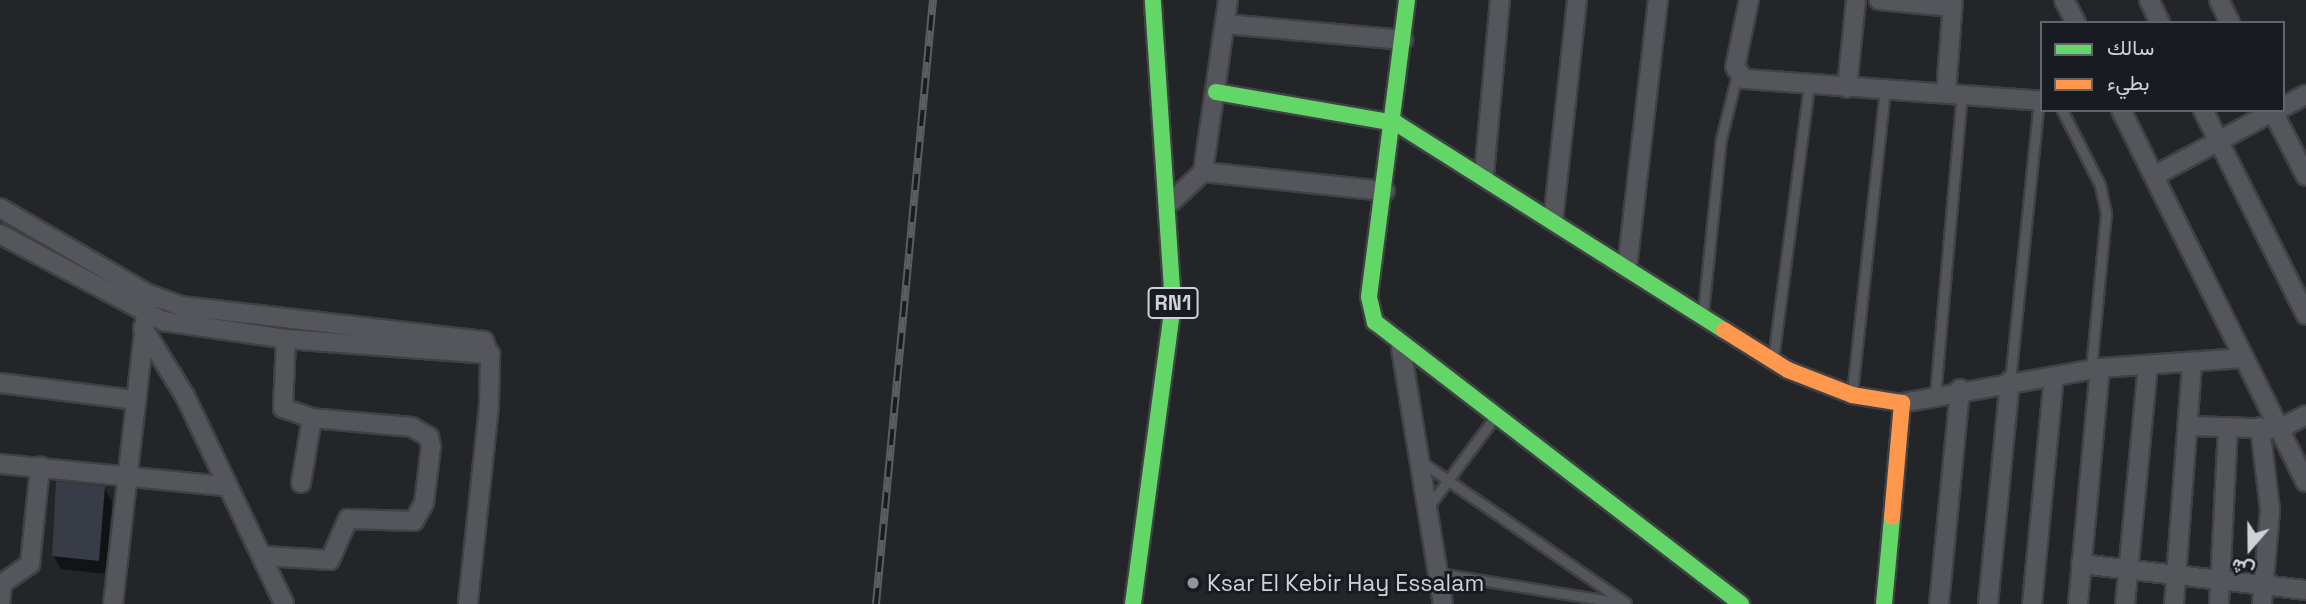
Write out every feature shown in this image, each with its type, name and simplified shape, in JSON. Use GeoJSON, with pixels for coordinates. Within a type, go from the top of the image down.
{"type":"FeatureCollection","features":[{"type":"Feature","properties":{"kind":"street","name":"RN1"},"geometry":{"type":"LineString","coordinates":[[1133,604],[1171,345],[1170,203],[1153,0]]}},
{"type":"Feature","properties":{"kind":"street"},"geometry":{"type":"LineString","coordinates":[[1170,203],[1203,172],[1228,0]]}},
{"type":"Feature","properties":{"kind":"street"},"geometry":{"type":"LineString","coordinates":[[1407,0],[1396,123],[1369,312],[1401,348],[1741,604]]}},
{"type":"Feature","properties":{"kind":"street"},"geometry":{"type":"LineString","coordinates":[[1484,176],[1500,0]]}},
{"type":"Feature","properties":{"kind":"street"},"geometry":{"type":"LineString","coordinates":[[1553,221],[1577,0]]}},
{"type":"Feature","properties":{"kind":"street"},"geometry":{"type":"LineString","coordinates":[[1626,268],[1658,0]]}},
{"type":"Feature","properties":{"kind":"street"},"geometry":{"type":"LineString","coordinates":[[1749,0],[1737,75],[1809,85],[2040,101]]}},
{"type":"Feature","properties":{"kind":"street"},"geometry":{"type":"LineString","coordinates":[[1847,88],[1856,0]]}},
{"type":"Feature","properties":{"kind":"street"},"geometry":{"type":"LineString","coordinates":[[1879,0],[1952,3],[1954,94]]}},
{"type":"Feature","properties":{"kind":"street"},"geometry":{"type":"LineString","coordinates":[[2064,0],[2075,21]]}},
{"type":"Feature","properties":{"kind":"street"},"geometry":{"type":"LineString","coordinates":[[2149,0],[2159,21]]}},
{"type":"Feature","properties":{"kind":"street"},"geometry":{"type":"LineString","coordinates":[[2219,0],[2229,21]]}},
{"type":"Feature","properties":{"kind":"street"},"geometry":{"type":"LineString","coordinates":[[1225,24],[1403,40]]}},
{"type":"Feature","properties":{"kind":"street"},"geometry":{"type":"LineString","coordinates":[[1216,92],[1396,123],[1484,176],[1773,361],[1852,395],[1902,403],[1960,389],[2096,368],[2244,358]]}},
{"type":"Feature","properties":{"kind":"street"},"geometry":{"type":"LineString","coordinates":[[2285,106],[2306,95]]}},
{"type":"Feature","properties":{"kind":"street"},"geometry":{"type":"LineString","coordinates":[[2122,112],[2306,482]]}},
{"type":"Feature","properties":{"kind":"street"},"geometry":{"type":"LineString","coordinates":[[2204,112],[2306,315]]}},
{"type":"Feature","properties":{"kind":"street"},"geometry":{"type":"LineString","coordinates":[[2154,176],[2272,112]]}},
{"type":"Feature","properties":{"kind":"street"},"geometry":{"type":"LineString","coordinates":[[2277,112],[2306,176]]}},
{"type":"Feature","properties":{"kind":"street"},"geometry":{"type":"LineString","coordinates":[[1203,172],[1385,191]]}},
{"type":"Feature","properties":{"kind":"street"},"geometry":{"type":"LineString","coordinates":[[0,208],[148,294],[202,311],[472,336],[490,354]]}},
{"type":"Feature","properties":{"kind":"street"},"geometry":{"type":"LineString","coordinates":[[0,234],[144,321],[286,339],[490,354]]}},
{"type":"Feature","properties":{"kind":"street"},"geometry":{"type":"LineString","coordinates":[[113,604],[125,475],[148,294]]}},
{"type":"Feature","properties":{"kind":"street"},"geometry":{"type":"LineString","coordinates":[[144,321],[185,396],[225,486],[263,556],[284,604]]}},
{"type":"Feature","properties":{"kind":"street"},"geometry":{"type":"LineString","coordinates":[[263,556],[330,560],[348,519],[401,525],[422,512],[431,447],[426,434],[412,427],[312,418],[283,408],[279,398],[286,339]]}},
{"type":"Feature","properties":{"kind":"street"},"geometry":{"type":"LineString","coordinates":[[1401,348],[1425,512],[1443,604]]}},
{"type":"Feature","properties":{"kind":"street"},"geometry":{"type":"LineString","coordinates":[[468,604],[490,354]]}},
{"type":"Feature","properties":{"kind":"street"},"geometry":{"type":"LineString","coordinates":[[2174,604],[2191,426],[2192,362]]}},
{"type":"Feature","properties":{"kind":"street"},"geometry":{"type":"LineString","coordinates":[[2125,604],[2148,365]]}},
{"type":"Feature","properties":{"kind":"street"},"geometry":{"type":"LineString","coordinates":[[2078,604],[2096,368]]}},
{"type":"Feature","properties":{"kind":"street"},"geometry":{"type":"LineString","coordinates":[[2032,604],[2054,376]]}},
{"type":"Feature","properties":{"kind":"street"},"geometry":{"type":"LineString","coordinates":[[1988,604],[2010,381]]}},
{"type":"Feature","properties":{"kind":"street"},"geometry":{"type":"LineString","coordinates":[[0,383],[134,400]]}},
{"type":"Feature","properties":{"kind":"street"},"geometry":{"type":"LineString","coordinates":[[1939,604],[1960,389]]}},
{"type":"Feature","properties":{"kind":"street"},"geometry":{"type":"LineString","coordinates":[[1884,604],[1902,403]]}},
{"type":"Feature","properties":{"kind":"street"},"geometry":{"type":"LineString","coordinates":[[2191,426],[2279,429],[2306,415]]}},
{"type":"Feature","properties":{"kind":"street"},"geometry":{"type":"LineString","coordinates":[[300,483],[312,418]]}},
{"type":"Feature","properties":{"kind":"street"},"geometry":{"type":"LineString","coordinates":[[2219,604],[2228,427]]}},
{"type":"Feature","properties":{"kind":"street"},"geometry":{"type":"LineString","coordinates":[[2260,427],[2270,510],[2263,595]]}},
{"type":"Feature","properties":{"kind":"street"},"geometry":{"type":"LineString","coordinates":[[0,464],[225,486]]}},
{"type":"Feature","properties":{"kind":"street"},"geometry":{"type":"LineString","coordinates":[[1,592],[30,564],[40,467]]}},
{"type":"Feature","properties":{"kind":"street"},"geometry":{"type":"LineString","coordinates":[[2081,564],[2221,582],[2263,595],[2306,590]]}},
{"type":"Feature","properties":{"kind":"lane"},"geometry":{"type":"LineString","coordinates":[[1702,317],[1721,139],[1737,75]]}},
{"type":"Feature","properties":{"kind":"lane"},"geometry":{"type":"LineString","coordinates":[[1773,361],[1809,85]]}},
{"type":"Feature","properties":{"kind":"lane"},"geometry":{"type":"LineString","coordinates":[[1852,395],[1885,91]]}},
{"type":"Feature","properties":{"kind":"lane"},"geometry":{"type":"LineString","coordinates":[[1935,395],[1954,94]]}},
{"type":"Feature","properties":{"kind":"lane"},"geometry":{"type":"LineString","coordinates":[[2010,381],[2040,101]]}},
{"type":"Feature","properties":{"kind":"lane"},"geometry":{"type":"LineString","coordinates":[[2063,112],[2100,185],[2106,213],[2096,368]]}},
{"type":"Feature","properties":{"kind":"lane"},"geometry":{"type":"LineString","coordinates":[[1425,512],[1494,418]]}},
{"type":"Feature","properties":{"kind":"lane"},"geometry":{"type":"LineString","coordinates":[[1417,460],[1450,478],[1629,604]]}},
{"type":"Feature","properties":{"kind":"lane"},"geometry":{"type":"LineString","coordinates":[[1438,573],[1629,604]]}},
{"type":"Feature","properties":{"kind":"building"},"geometry":{"type":"Polygon","coordinates":[[[56,481],[105,486],[99,561],[52,556],[56,481]]]}},
{"type":"Feature","properties":{"kind":"railway"},"geometry":{"type":"LineString","coordinates":[[876,604],[933,0]]}},
{"type":"Feature","properties":{"kind":"traffic: fast"},"geometry":{"type":"LineString","coordinates":[[1133,604],[1173,304],[1153,0]]}},
{"type":"Feature","properties":{"kind":"traffic: fast"},"geometry":{"type":"LineString","coordinates":[[1407,0],[1369,297],[1375,322],[1741,604]]}},
{"type":"Feature","properties":{"kind":"traffic: fast"},"geometry":{"type":"LineString","coordinates":[[1216,92],[1396,123],[1724,330]]}},
{"type":"Feature","properties":{"kind":"traffic: fast"},"geometry":{"type":"LineString","coordinates":[[1884,604],[1892,517]]}},
{"type":"Feature","properties":{"kind":"traffic: slow"},"geometry":{"type":"LineString","coordinates":[[1724,330],[1788,370],[1852,395],[1902,403],[1892,517]]}},
{"type":"Feature","properties":{"kind":"place","name":"Ksar El Kebir Hay Essalam"},"geometry":{"type":"Point","coordinates":[1193,583]}}]}
